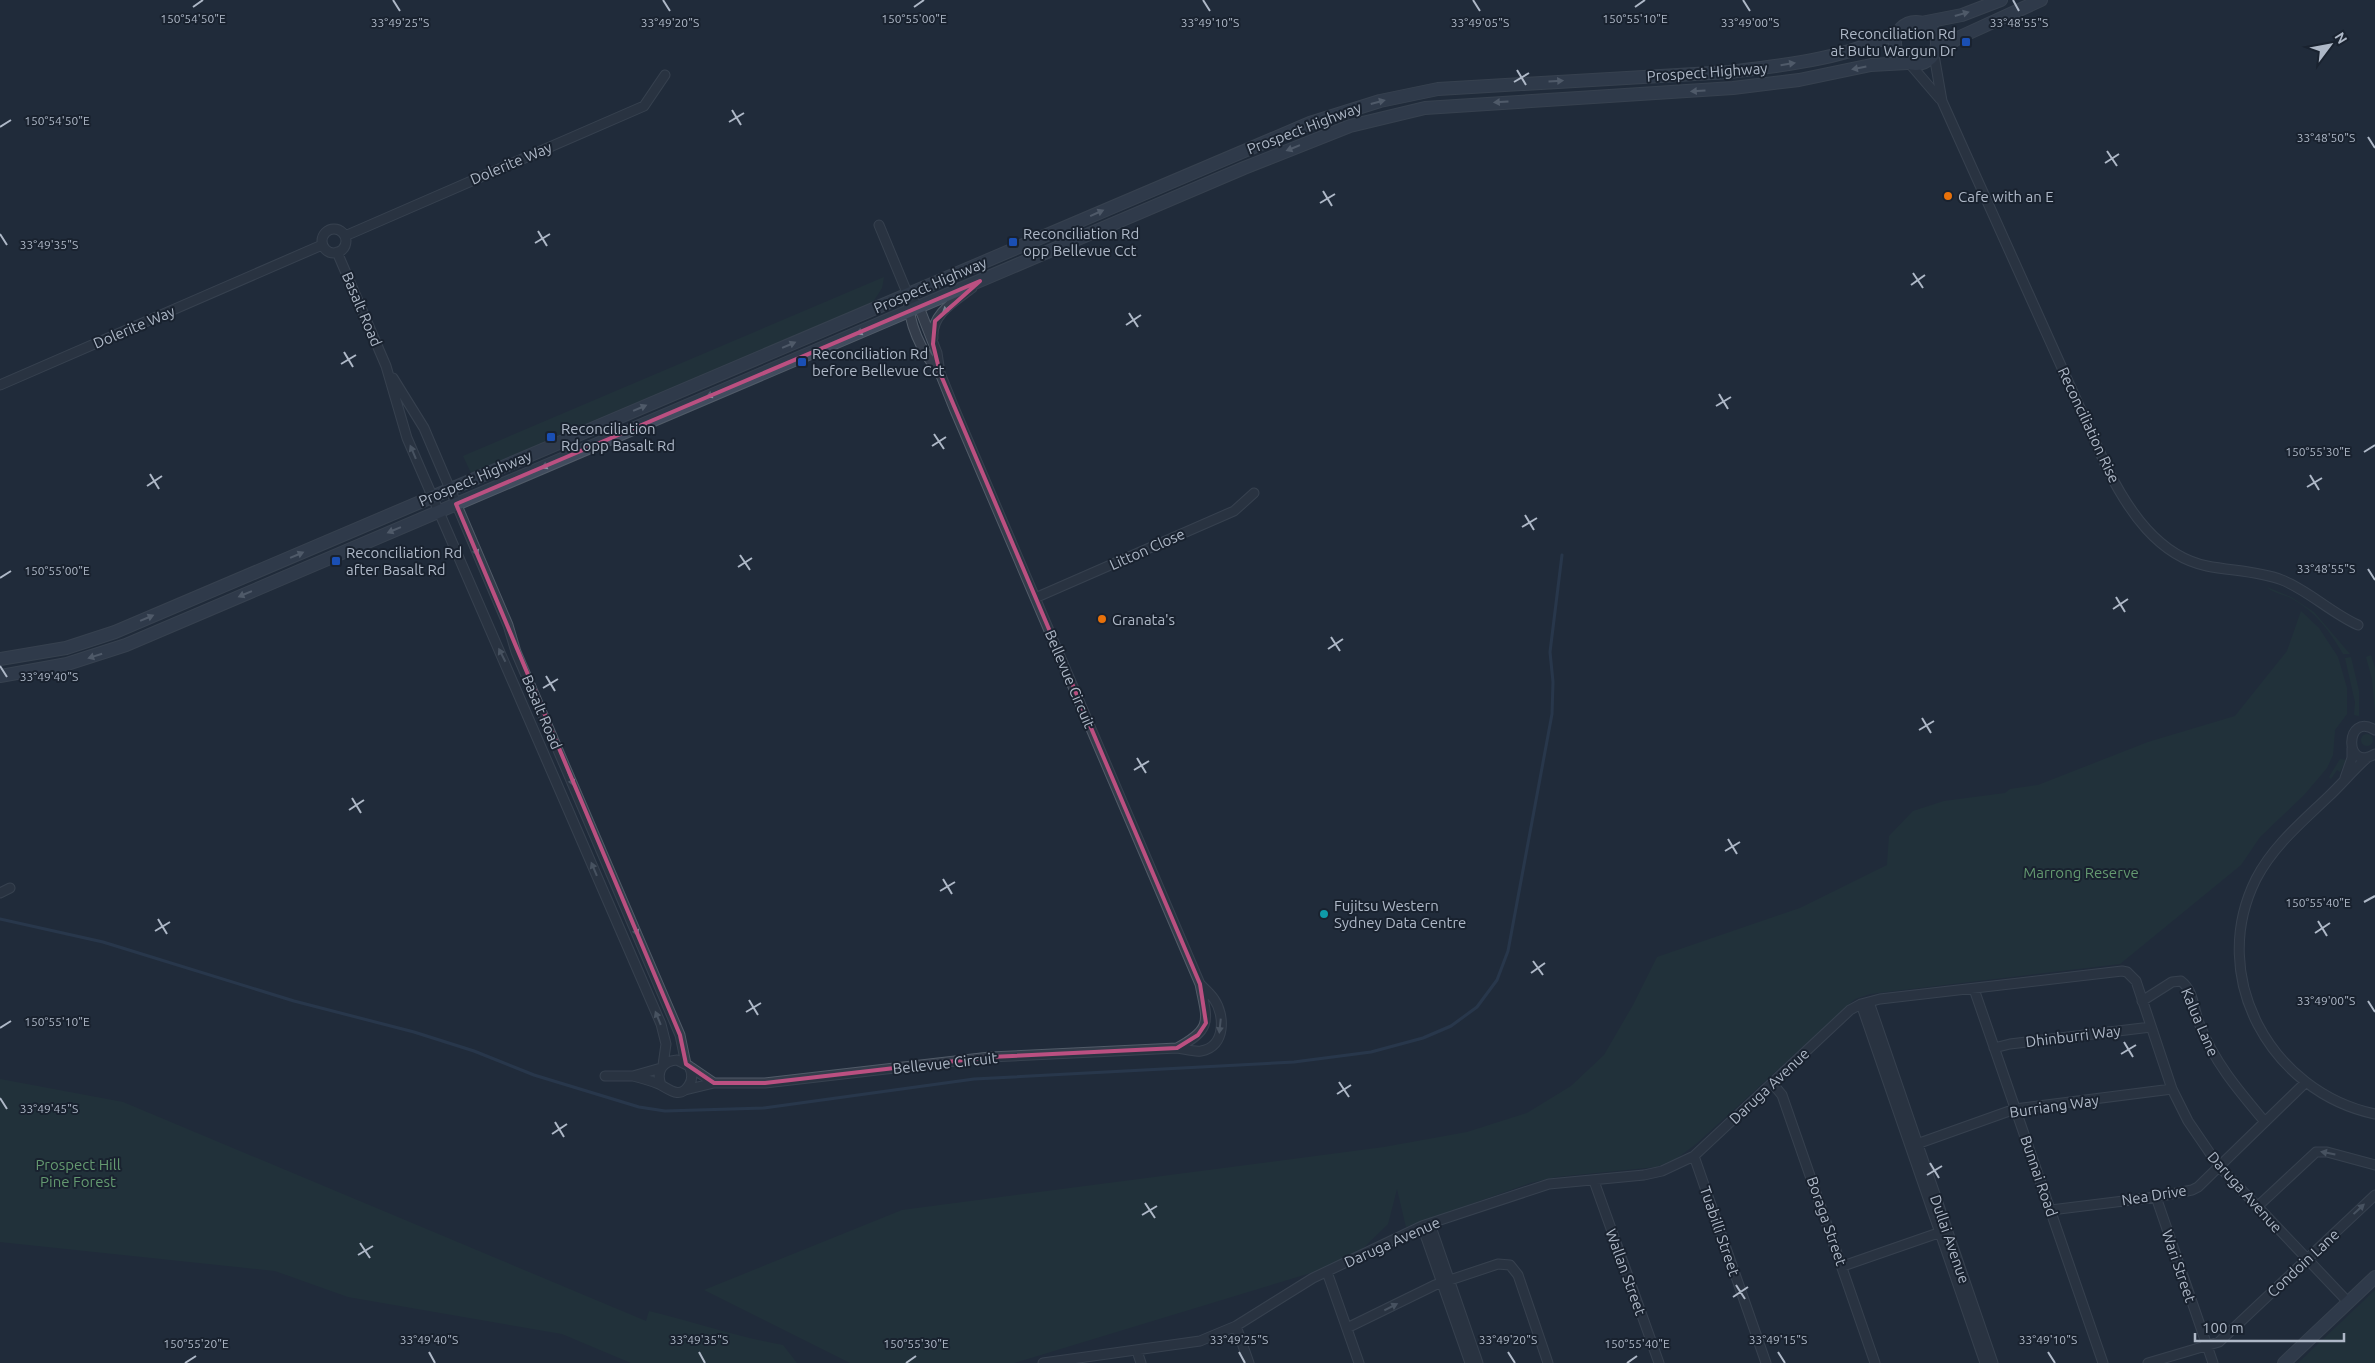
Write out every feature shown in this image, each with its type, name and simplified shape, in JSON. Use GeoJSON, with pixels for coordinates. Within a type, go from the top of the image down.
{"type":"FeatureCollection","features":[{"type":"Feature","properties":{"kind":"main road"},"geometry":{"type":"LineString","coordinates":[[2001,0],[1962,14],[1906,24],[1897,32],[1894,44],[1899,56],[1909,63],[1923,63],[1934,53],[1960,36],[2041,0]]}},
{"type":"Feature","properties":{"kind":"main road"},"geometry":{"type":"LineString","coordinates":[[1921,22],[1929,26],[1936,36],[1934,53]]}},
{"type":"Feature","properties":{"kind":"main road","name":"Prospect Highway"},"geometry":{"type":"LineString","coordinates":[[0,659],[59,650],[115,632],[1310,123],[1380,101],[1438,89],[1729,72],[1766,67],[1858,49],[1897,32]]}},
{"type":"Feature","properties":{"kind":"main road","name":"Prospect Highway"},"geometry":{"type":"LineString","coordinates":[[0,676],[68,664],[126,645],[1334,131],[1406,111],[1526,100],[1733,88],[1799,80],[1871,66],[1909,63]]}},
{"type":"Feature","properties":{"kind":"main road"},"geometry":{"type":"LineString","coordinates":[[2284,1363],[2375,1277]]}},
{"type":"Feature","properties":{"kind":"street","name":"Reconciliation Rise"},"geometry":{"type":"LineString","coordinates":[[1934,53],[1942,101],[2103,459],[2134,515],[2151,535],[2187,559],[2205,565],[2263,574],[2283,580],[2301,590],[2336,615],[2358,625]]}},
{"type":"Feature","properties":{"kind":"street","name":"Reconciliation Rise"},"geometry":{"type":"LineString","coordinates":[[1909,63],[1942,101]]}},
{"type":"Feature","properties":{"kind":"street","name":"Dolerite Way"},"geometry":{"type":"LineString","coordinates":[[345,236],[644,106],[665,75]]}},
{"type":"Feature","properties":{"kind":"street","name":"Bellevue Circuit"},"geometry":{"type":"LineString","coordinates":[[879,225],[908,295],[927,359],[940,373]]}},
{"type":"Feature","properties":{"kind":"street"},"geometry":{"type":"LineString","coordinates":[[331,229],[339,230],[345,236],[346,244],[337,252],[330,252],[322,245],[324,233],[331,229]]}},
{"type":"Feature","properties":{"kind":"street","name":"Dolerite Way"},"geometry":{"type":"LineString","coordinates":[[0,385],[322,245]]}},
{"type":"Feature","properties":{"kind":"street","name":"Basalt Road"},"geometry":{"type":"LineString","coordinates":[[337,252],[386,366],[407,438],[661,1024],[666,1044],[662,1067]]}},
{"type":"Feature","properties":{"kind":"street"},"geometry":{"type":"LineString","coordinates":[[933,344],[932,329],[938,317],[980,281]]}},
{"type":"Feature","properties":{"kind":"street","name":"Bellevue Circuit"},"geometry":{"type":"LineString","coordinates":[[913,310],[937,353],[940,373],[1200,984],[1206,1023],[1198,1035],[1177,1048]]}},
{"type":"Feature","properties":{"kind":"street","name":"Basalt Road"},"geometry":{"type":"LineString","coordinates":[[386,366],[424,428],[539,705],[680,1035],[687,1065]]}},
{"type":"Feature","properties":{"kind":"street","name":"Litton Close"},"geometry":{"type":"LineString","coordinates":[[1035,598],[1234,511],[1254,493]]}},
{"type":"Feature","properties":{"kind":"street"},"geometry":{"type":"LineString","coordinates":[[526,710],[539,705]]}},
{"type":"Feature","properties":{"kind":"street"},"geometry":{"type":"LineString","coordinates":[[2345,778],[2352,758],[2351,738],[2357,730],[2366,727],[2375,730]]}},
{"type":"Feature","properties":{"kind":"street"},"geometry":{"type":"LineString","coordinates":[[2352,748],[2359,755],[2372,755]]}},
{"type":"Feature","properties":{"kind":"street"},"geometry":{"type":"LineString","coordinates":[[2372,755],[2354,773],[2345,778],[2292,831],[2267,861],[2256,880],[2247,904],[2240,934],[2239,955],[2246,998],[2258,1027],[2273,1049],[2305,1083],[2331,1099],[2358,1110],[2375,1114]]}},
{"type":"Feature","properties":{"kind":"street"},"geometry":{"type":"LineString","coordinates":[[0,893],[10,888]]}},
{"type":"Feature","properties":{"kind":"street","name":"Daruga Avenue"},"geometry":{"type":"LineString","coordinates":[[1043,1363],[1200,1341],[1236,1326],[1313,1278],[1426,1225],[1549,1184],[1662,1171],[1694,1156],[1850,1010],[1865,1003],[2122,971],[2127,972],[2136,981],[2172,1089],[2197,1136],[2218,1165],[2256,1207],[2348,1302]]}},
{"type":"Feature","properties":{"kind":"street","name":"Kalua Lane"},"geometry":{"type":"LineString","coordinates":[[2142,1001],[2172,982],[2182,981],[2186,984],[2205,1039],[2214,1056],[2239,1093],[2265,1122]]}},
{"type":"Feature","properties":{"kind":"street","name":"Bellevue Circuit"},"geometry":{"type":"LineString","coordinates":[[685,1090],[714,1083],[765,1083],[990,1057],[1177,1048],[1201,1051],[1208,1048],[1218,1038],[1222,1022],[1220,1010],[1214,999],[1200,984]]}},
{"type":"Feature","properties":{"kind":"street","name":"Bunnai Road"},"geometry":{"type":"LineString","coordinates":[[1974,989],[2103,1363]]}},
{"type":"Feature","properties":{"kind":"street","name":"Dullai Avenue"},"geometry":{"type":"LineString","coordinates":[[1865,1003],[1944,1231],[1993,1363]]}},
{"type":"Feature","properties":{"kind":"street","name":"Dhinburri Way"},"geometry":{"type":"LineString","coordinates":[[1994,1048],[2010,1044],[2151,1027]]}},
{"type":"Feature","properties":{"kind":"street"},"geometry":{"type":"LineString","coordinates":[[605,1076],[633,1076],[677,1060],[714,1083]]}},
{"type":"Feature","properties":{"kind":"street"},"geometry":{"type":"LineString","coordinates":[[633,1076],[661,1085],[670,1092],[680,1092],[685,1090],[691,1081],[687,1065]]}},
{"type":"Feature","properties":{"kind":"street"},"geometry":{"type":"LineString","coordinates":[[661,1085],[659,1075],[662,1067]]}},
{"type":"Feature","properties":{"kind":"street","name":"Boraga Street"},"geometry":{"type":"LineString","coordinates":[[1772,1082],[1782,1095],[1843,1266],[1875,1363]]}},
{"type":"Feature","properties":{"kind":"street","name":"Nea Drive"},"geometry":{"type":"LineString","coordinates":[[2051,1210],[2156,1197],[2192,1190],[2198,1187],[2218,1165],[2305,1083]]}},
{"type":"Feature","properties":{"kind":"street","name":"Burriang Way"},"geometry":{"type":"LineString","coordinates":[[1914,1144],[2015,1109],[2172,1089]]}},
{"type":"Feature","properties":{"kind":"street"},"geometry":{"type":"LineString","coordinates":[[2256,1207],[2316,1152],[2327,1152],[2375,1165]]}},
{"type":"Feature","properties":{"kind":"street","name":"Tuabilli Street"},"geometry":{"type":"LineString","coordinates":[[1694,1156],[1766,1363]]}},
{"type":"Feature","properties":{"kind":"street","name":"Wallan Street"},"geometry":{"type":"LineString","coordinates":[[1594,1180],[1659,1363]]}},
{"type":"Feature","properties":{"kind":"street","name":"Condoin Lane"},"geometry":{"type":"LineString","coordinates":[[2148,1363],[2219,1342],[2375,1195]]}},
{"type":"Feature","properties":{"kind":"street","name":"Wari Street"},"geometry":{"type":"LineString","coordinates":[[2156,1197],[2213,1363]]}},
{"type":"Feature","properties":{"kind":"street"},"geometry":{"type":"LineString","coordinates":[[1426,1225],[1478,1363]]}},
{"type":"Feature","properties":{"kind":"street"},"geometry":{"type":"LineString","coordinates":[[1843,1266],[1944,1231]]}},
{"type":"Feature","properties":{"kind":"street","name":"Dullai Avenue"},"geometry":{"type":"LineString","coordinates":[[1944,1231],[1985,1363]]}},
{"type":"Feature","properties":{"kind":"street"},"geometry":{"type":"LineString","coordinates":[[1347,1328],[1446,1281],[1498,1264],[1510,1265],[1518,1275],[1548,1363]]}},
{"type":"Feature","properties":{"kind":"street"},"geometry":{"type":"LineString","coordinates":[[1327,1272],[1359,1363]]}},
{"type":"Feature","properties":{"kind":"street"},"geometry":{"type":"LineString","coordinates":[[1446,1281],[1470,1363]]}},
{"type":"Feature","properties":{"kind":"street"},"geometry":{"type":"LineString","coordinates":[[1236,1326],[1249,1363]]}},
{"type":"Feature","properties":{"kind":"street"},"geometry":{"type":"LineString","coordinates":[[1136,1351],[1141,1363]]}},
{"type":"Feature","properties":{"kind":"highlighted area"},"geometry":{"type":"Polygon","coordinates":[[[980,281],[935,321],[933,344],[940,373],[1200,984],[1206,1023],[1198,1035],[1177,1048],[990,1057],[765,1083],[714,1083],[686,1064],[680,1035],[456,504],[980,281]]]}},
{"type":"Feature","properties":{"kind":"green space"},"geometry":{"type":"Polygon","coordinates":[[[884,277],[882,288],[873,302],[471,473],[463,456],[884,277]]]}},
{"type":"Feature","properties":{"kind":"green space"},"geometry":{"type":"Polygon","coordinates":[[[2267,587],[2291,597],[2314,612],[2350,654],[2343,654],[2333,637],[2315,615],[2300,603],[2267,587]]]}},
{"type":"Feature","properties":{"kind":"green space","name":"Marrong Reserve"},"geometry":{"type":"Polygon","coordinates":[[[2301,611],[2319,628],[2338,657],[2347,688],[2347,714],[2335,730],[2333,755],[2327,768],[2304,795],[2260,837],[2241,865],[2120,964],[1870,994],[1855,999],[1696,1144],[1676,1159],[1656,1167],[1556,1177],[1530,1183],[1406,1227],[1397,1189],[1388,1224],[1350,1261],[1014,1363],[850,1363],[704,1290],[902,1210],[1384,1147],[1467,1132],[1527,1113],[1571,1086],[1604,1055],[1633,1005],[1657,957],[1800,908],[1887,865],[1889,836],[1913,811],[1944,801],[2005,793],[2010,789],[2038,785],[2148,742],[2235,716],[2287,651],[2301,611]]]}},
{"type":"Feature","properties":{"kind":"green space"},"geometry":{"type":"Polygon","coordinates":[[[2371,655],[2375,668],[2375,712],[2372,679],[2366,657],[2371,655]]]}},
{"type":"Feature","properties":{"kind":"green space"},"geometry":{"type":"Polygon","coordinates":[[[2351,657],[2359,691],[2359,716],[2354,715],[2355,702],[2345,658],[2351,657]]]}},
{"type":"Feature","properties":{"kind":"green space"},"geometry":{"type":"Polygon","coordinates":[[[2369,734],[2372,735],[2372,745],[2365,746],[2362,745],[2361,738],[2362,735],[2369,734]]]}},
{"type":"Feature","properties":{"kind":"green space"},"geometry":{"type":"Polygon","coordinates":[[[2340,759],[2346,760],[2340,772],[2337,770],[2331,779],[2329,777],[2340,759]]]}},
{"type":"Feature","properties":{"kind":"green space","name":"Prospect Hill Pine Forest"},"geometry":{"type":"Polygon","coordinates":[[[0,1079],[123,1102],[646,1321],[649,1311],[732,1334],[783,1345],[797,1363],[631,1363],[562,1334],[348,1297],[275,1271],[0,1242],[0,1079]]]}},
{"type":"Feature","properties":{"kind":"green space"},"geometry":{"type":"Polygon","coordinates":[[[2375,1290],[2375,1363],[2298,1363],[2375,1290]]]}},
{"type":"Feature","properties":{"kind":"waterway"},"geometry":{"type":"LineString","coordinates":[[0,919],[103,942],[294,1001],[414,1032],[474,1051],[534,1075],[639,1107],[665,1111],[764,1108],[974,1079],[1294,1062],[1371,1052],[1423,1038],[1451,1026],[1477,1007],[1497,980],[1508,951],[1552,714],[1553,682],[1550,652],[1562,555]]}},
{"type":"Feature","properties":{"kind":"place","name":"Reconciliation Rd at Butu Wargun Dr"},"geometry":{"type":"Point","coordinates":[1966,42]}},
{"type":"Feature","properties":{"kind":"place","name":"Cafe with an E"},"geometry":{"type":"Point","coordinates":[1948,196]}},
{"type":"Feature","properties":{"kind":"place","name":"Reconciliation Rd opp Bellevue Cct"},"geometry":{"type":"Point","coordinates":[1013,242]}},
{"type":"Feature","properties":{"kind":"place","name":"Reconciliation Rd before Bellevue Cct"},"geometry":{"type":"Point","coordinates":[802,362]}},
{"type":"Feature","properties":{"kind":"place","name":"Reconciliation Rd opp Basalt Rd"},"geometry":{"type":"Point","coordinates":[551,437]}},
{"type":"Feature","properties":{"kind":"place","name":"Reconciliation Rd after Basalt Rd"},"geometry":{"type":"Point","coordinates":[336,561]}},
{"type":"Feature","properties":{"kind":"place","name":"Granata's"},"geometry":{"type":"Point","coordinates":[1102,619]}},
{"type":"Feature","properties":{"kind":"place","name":"Fujitsu Western Sydney Data Centre"},"geometry":{"type":"Point","coordinates":[1324,914]}}]}
